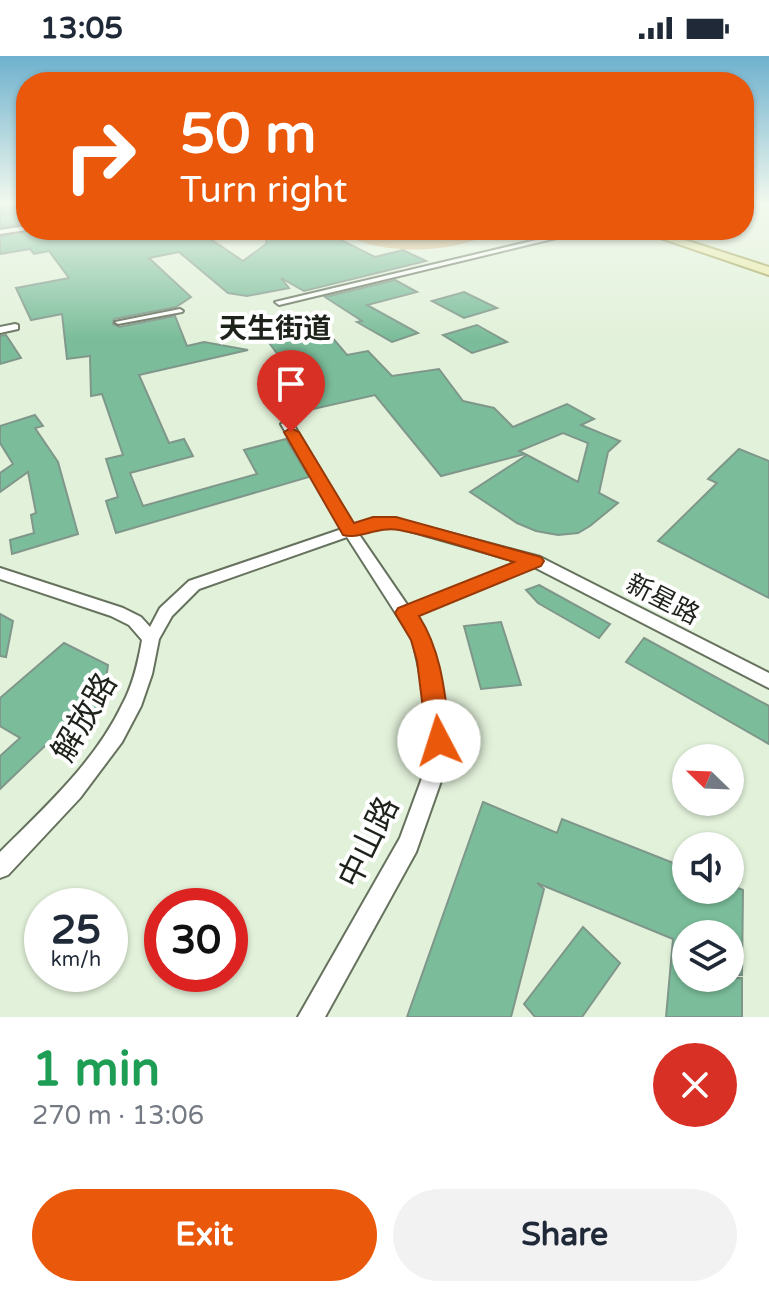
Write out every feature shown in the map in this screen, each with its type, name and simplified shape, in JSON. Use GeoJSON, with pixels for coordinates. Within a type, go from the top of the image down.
{"type":"FeatureCollection","features":[{"type":"Feature","properties":{"kind":"main road"},"geometry":{"type":"LineString","coordinates":[[705,249],[769,268]]}},
{"type":"Feature","properties":{"kind":"main road"},"geometry":{"type":"LineString","coordinates":[[713,249],[769,268]]}},
{"type":"Feature","properties":{"kind":"street"},"geometry":{"type":"LineString","coordinates":[[279,302],[506,249]]}},
{"type":"Feature","properties":{"kind":"street"},"geometry":{"type":"LineString","coordinates":[[118,322],[180,311]]}},
{"type":"Feature","properties":{"kind":"street"},"geometry":{"type":"LineString","coordinates":[[0,330],[15,327]]}},
{"type":"Feature","properties":{"kind":"street","name":"中山路"},"geometry":{"type":"LineString","coordinates":[[289,428],[350,531],[421,639],[435,701],[439,741],[431,781],[408,844],[311,1017]]}},
{"type":"Feature","properties":{"kind":"street","name":"新星路"},"geometry":{"type":"LineString","coordinates":[[151,639],[166,612],[194,585],[373,523],[396,523],[535,561],[769,681]]}},
{"type":"Feature","properties":{"kind":"street"},"geometry":{"type":"LineString","coordinates":[[406,613],[535,561]]}},
{"type":"Feature","properties":{"kind":"street"},"geometry":{"type":"LineString","coordinates":[[0,573],[117,612],[135,621],[151,639]]}},
{"type":"Feature","properties":{"kind":"street","name":"解放路"},"geometry":{"type":"LineString","coordinates":[[0,867],[85,780],[128,717],[148,664],[151,639]]}},
{"type":"Feature","properties":{"kind":"building"},"geometry":{"type":"Polygon","coordinates":[[[0,249],[225,249],[243,261],[259,249],[359,249],[375,257],[403,250],[426,261],[304,291],[281,278],[289,288],[247,296],[228,293],[179,252],[149,258],[191,297],[176,307],[114,319],[113,324],[119,327],[175,316],[187,346],[204,342],[248,350],[139,375],[169,443],[184,439],[193,456],[130,473],[143,506],[257,474],[244,450],[286,439],[309,477],[116,533],[106,501],[118,497],[106,459],[123,455],[102,394],[91,396],[90,356],[67,359],[62,314],[31,320],[16,288],[69,278],[49,251],[34,254],[30,249],[0,254],[0,249]]]}},
{"type":"Feature","properties":{"kind":"building"},"geometry":{"type":"Polygon","coordinates":[[[395,280],[417,292],[367,305],[418,333],[392,342],[357,322],[362,321],[325,297],[395,280]]]}},
{"type":"Feature","properties":{"kind":"building"},"geometry":{"type":"Polygon","coordinates":[[[464,292],[497,308],[464,318],[432,301],[464,292]]]}},
{"type":"Feature","properties":{"kind":"building"},"geometry":{"type":"Polygon","coordinates":[[[477,325],[507,342],[472,353],[443,335],[477,325]]]}},
{"type":"Feature","properties":{"kind":"building"},"geometry":{"type":"Polygon","coordinates":[[[325,329],[347,355],[368,351],[392,376],[439,369],[463,401],[494,408],[513,427],[567,404],[594,419],[581,425],[620,441],[608,452],[599,493],[618,503],[578,533],[558,535],[517,523],[470,492],[527,455],[578,482],[588,443],[563,433],[519,451],[525,454],[441,476],[375,395],[309,410],[280,369],[287,367],[267,340],[325,329]]]}},
{"type":"Feature","properties":{"kind":"building"},"geometry":{"type":"Polygon","coordinates":[[[6,335],[21,358],[0,364],[0,336],[6,335]]]}},
{"type":"Feature","properties":{"kind":"building"},"geometry":{"type":"Polygon","coordinates":[[[35,415],[43,426],[35,428],[58,462],[78,534],[12,554],[10,540],[34,533],[31,515],[36,513],[28,472],[0,492],[0,473],[13,464],[0,443],[0,426],[35,415]]]}},
{"type":"Feature","properties":{"kind":"building"},"geometry":{"type":"Polygon","coordinates":[[[739,449],[769,461],[769,598],[658,541],[717,483],[708,479],[739,449]]]}},
{"type":"Feature","properties":{"kind":"building"},"geometry":{"type":"Polygon","coordinates":[[[539,585],[610,624],[599,638],[538,603],[526,590],[539,585]]]}},
{"type":"Feature","properties":{"kind":"building"},"geometry":{"type":"Polygon","coordinates":[[[0,614],[13,621],[6,657],[0,656],[0,614]]]}},
{"type":"Feature","properties":{"kind":"building"},"geometry":{"type":"Polygon","coordinates":[[[501,622],[521,685],[481,689],[464,626],[501,622]]]}},
{"type":"Feature","properties":{"kind":"building"},"geometry":{"type":"Polygon","coordinates":[[[644,638],[769,706],[769,744],[626,662],[644,638]]]}},
{"type":"Feature","properties":{"kind":"building"},"geometry":{"type":"Polygon","coordinates":[[[64,643],[108,665],[103,700],[65,754],[49,742],[0,789],[0,756],[20,738],[0,726],[0,698],[64,643]]]}},
{"type":"Feature","properties":{"kind":"building"},"geometry":{"type":"Polygon","coordinates":[[[483,802],[557,833],[562,819],[672,862],[672,904],[743,904],[743,920],[672,920],[672,939],[537,883],[544,889],[511,1017],[407,1017],[483,802]]]}},
{"type":"Feature","properties":{"kind":"building"},"geometry":{"type":"Polygon","coordinates":[[[583,927],[620,963],[582,1017],[535,1017],[524,1004],[583,927]]]}},
{"type":"Feature","properties":{"kind":"building"},"geometry":{"type":"Polygon","coordinates":[[[672,950],[672,992],[742,992],[742,1017],[666,1017],[672,950]]]}},
{"type":"Feature","properties":{"kind":"district","name":"天生街道"},"geometry":{"type":"Point","coordinates":[275,328]}},
{"type":"Feature","properties":{"kind":"route"},"geometry":{"type":"LineString","coordinates":[[291,432],[350,531],[373,523],[396,523],[535,561],[406,613],[421,639],[428,661],[439,741]]}}]}
